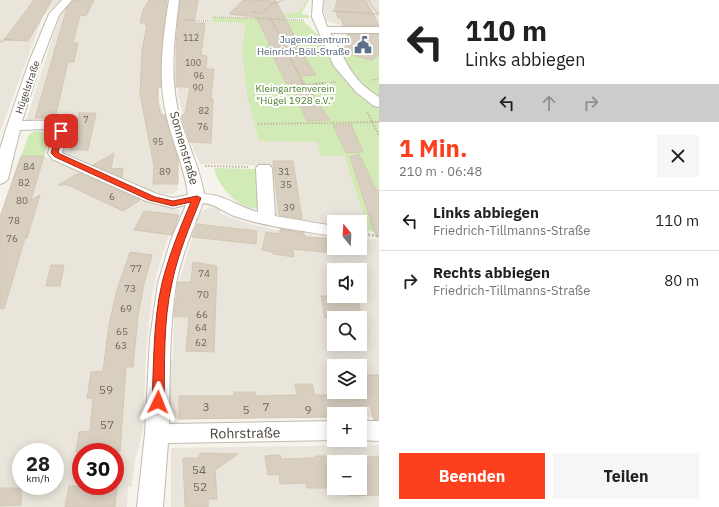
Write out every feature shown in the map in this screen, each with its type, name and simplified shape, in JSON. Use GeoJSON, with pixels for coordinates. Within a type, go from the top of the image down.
{"type":"FeatureCollection","features":[{"type":"Feature","properties":{"kind":"street","name":"Hügelstraße"},"geometry":{"type":"LineString","coordinates":[[0,179],[7,137],[35,62],[54,14],[67,0]]}},
{"type":"Feature","properties":{"kind":"street","name":"Sonnenstraße"},"geometry":{"type":"LineString","coordinates":[[150,507],[157,434],[160,339],[167,283],[180,240],[197,198],[195,186],[173,116],[167,78],[168,46],[174,0]]}},
{"type":"Feature","properties":{"kind":"street"},"geometry":{"type":"LineString","coordinates":[[318,0],[315,10],[316,20],[324,30],[333,46],[337,59],[353,81],[367,96],[379,103]]}},
{"type":"Feature","properties":{"kind":"street"},"geometry":{"type":"LineString","coordinates":[[324,30],[379,30]]}},
{"type":"Feature","properties":{"kind":"street"},"geometry":{"type":"LineString","coordinates":[[7,137],[48,125],[57,127],[61,131],[55,153],[57,156],[152,198],[173,203],[197,198],[216,199],[241,213],[267,220],[327,230]]}},
{"type":"Feature","properties":{"kind":"street"},"geometry":{"type":"LineString","coordinates":[[264,168],[267,220]]}},
{"type":"Feature","properties":{"kind":"street"},"geometry":{"type":"LineString","coordinates":[[367,431],[379,430]]}},
{"type":"Feature","properties":{"kind":"street","name":"Rohrstraße"},"geometry":{"type":"LineString","coordinates":[[157,434],[327,431]]}},
{"type":"Feature","properties":{"kind":"path"},"geometry":{"type":"LineString","coordinates":[[253,12],[262,13],[272,4],[284,0]]}},
{"type":"Feature","properties":{"kind":"path"},"geometry":{"type":"LineString","coordinates":[[369,0],[379,14]]}},
{"type":"Feature","properties":{"kind":"path"},"geometry":{"type":"LineString","coordinates":[[339,30],[332,10],[379,14]]}},
{"type":"Feature","properties":{"kind":"path"},"geometry":{"type":"LineString","coordinates":[[184,20],[209,21],[212,17],[316,20]]}},
{"type":"Feature","properties":{"kind":"path"},"geometry":{"type":"LineString","coordinates":[[272,19],[303,85]]}},
{"type":"Feature","properties":{"kind":"path"},"geometry":{"type":"LineString","coordinates":[[0,42],[13,40]]}},
{"type":"Feature","properties":{"kind":"path"},"geometry":{"type":"LineString","coordinates":[[372,122],[379,135]]}},
{"type":"Feature","properties":{"kind":"path"},"geometry":{"type":"LineString","coordinates":[[258,124],[379,122]]}},
{"type":"Feature","properties":{"kind":"path"},"geometry":{"type":"LineString","coordinates":[[211,166],[264,168]]}},
{"type":"Feature","properties":{"kind":"path"},"geometry":{"type":"LineString","coordinates":[[367,235],[379,236]]}},
{"type":"Feature","properties":{"kind":"shaded area"},"geometry":{"type":"Polygon","coordinates":[[[0,0],[61,0],[43,16],[0,133],[0,0]]]}},
{"type":"Feature","properties":{"kind":"shaded area"},"geometry":{"type":"Polygon","coordinates":[[[74,0],[166,0],[159,56],[159,100],[178,166],[178,190],[173,194],[162,194],[151,190],[63,152],[71,121],[26,121],[60,14],[74,0]]]}},
{"type":"Feature","properties":{"kind":"shaded area"},"geometry":{"type":"Polygon","coordinates":[[[180,0],[307,0],[300,12],[246,18],[210,16],[208,20],[178,19],[180,0]]]}},
{"type":"Feature","properties":{"kind":"shaded area"},"geometry":{"type":"Polygon","coordinates":[[[324,0],[379,0],[379,28],[341,28],[340,25],[326,21],[323,8],[324,0]]]}},
{"type":"Feature","properties":{"kind":"shaded area"},"geometry":{"type":"Polygon","coordinates":[[[178,21],[245,23],[242,51],[247,97],[259,141],[317,142],[320,156],[344,156],[364,215],[327,215],[327,224],[275,214],[271,166],[200,164],[191,143],[178,95],[176,45],[178,21]]]}},
{"type":"Feature","properties":{"kind":"shaded area"},"geometry":{"type":"Polygon","coordinates":[[[21,156],[44,156],[140,200],[180,210],[166,243],[152,295],[146,349],[143,431],[135,460],[132,487],[128,487],[127,507],[0,507],[0,215],[21,156]]]}},
{"type":"Feature","properties":{"kind":"shaded area"},"geometry":{"type":"Polygon","coordinates":[[[209,207],[219,209],[221,214],[254,225],[286,232],[327,236],[327,255],[367,255],[367,239],[379,239],[379,417],[367,417],[367,407],[327,407],[327,417],[166,419],[167,359],[173,359],[174,316],[178,285],[200,212],[209,207]]]}},
{"type":"Feature","properties":{"kind":"shaded area"},"geometry":{"type":"Polygon","coordinates":[[[367,445],[379,445],[379,507],[171,507],[171,448],[327,446],[327,447],[367,447],[367,445]]]}},
{"type":"Feature","properties":{"kind":"green space"},"geometry":{"type":"Polygon","coordinates":[[[307,0],[309,0],[301,14],[309,15],[309,18],[246,18],[299,12],[307,0]]]}},
{"type":"Feature","properties":{"kind":"green space","name":"Kleingartenverein \"Hügel 1928 e.V.\""},"geometry":{"type":"Polygon","coordinates":[[[214,17],[303,21],[326,44],[331,61],[341,76],[359,94],[379,107],[379,233],[369,231],[367,225],[367,215],[364,215],[344,156],[320,156],[317,142],[259,141],[247,97],[242,51],[245,23],[211,22],[214,17]]]}},
{"type":"Feature","properties":{"kind":"green space"},"geometry":{"type":"Polygon","coordinates":[[[368,33],[379,33],[379,100],[362,88],[338,51],[368,33]]]}},
{"type":"Feature","properties":{"kind":"green space"},"geometry":{"type":"Polygon","coordinates":[[[35,131],[51,133],[44,156],[21,156],[29,134],[35,131]]]}},
{"type":"Feature","properties":{"kind":"green space"},"geometry":{"type":"Polygon","coordinates":[[[214,168],[260,169],[260,208],[245,206],[231,196],[220,182],[214,168]]]}},
{"type":"Feature","properties":{"kind":"building"},"geometry":{"type":"Polygon","coordinates":[[[34,0],[52,0],[28,41],[4,40],[34,0]]]}},
{"type":"Feature","properties":{"kind":"building"},"geometry":{"type":"Polygon","coordinates":[[[73,0],[94,0],[86,16],[80,15],[73,43],[78,43],[74,62],[68,62],[55,118],[35,118],[67,8],[73,0]]]}},
{"type":"Feature","properties":{"kind":"building"},"geometry":{"type":"Polygon","coordinates":[[[149,0],[167,0],[162,44],[161,87],[158,87],[158,103],[161,115],[165,115],[178,159],[178,184],[153,184],[154,166],[140,94],[142,50],[147,25],[145,25],[146,23],[140,23],[143,10],[149,0]]]}},
{"type":"Feature","properties":{"kind":"building"},"geometry":{"type":"Polygon","coordinates":[[[180,0],[198,0],[194,23],[205,23],[201,55],[207,56],[206,69],[214,69],[211,99],[213,99],[211,143],[190,142],[181,115],[185,115],[190,87],[176,87],[176,45],[180,0]]]}},
{"type":"Feature","properties":{"kind":"building"},"geometry":{"type":"Polygon","coordinates":[[[337,0],[366,0],[379,26],[344,26],[341,18],[338,18],[335,9],[337,0]]]}},
{"type":"Feature","properties":{"kind":"building"},"geometry":{"type":"Polygon","coordinates":[[[242,1],[276,1],[297,41],[294,40],[316,75],[300,76],[330,120],[307,121],[291,83],[286,83],[256,17],[229,14],[242,1]]]}},
{"type":"Feature","properties":{"kind":"building","name":"Jugendzentrum Heinrich-Böll-Straße"},"geometry":{"type":"Polygon","coordinates":[[[347,34],[379,34],[379,55],[372,60],[342,52],[341,49],[350,43],[347,34]]]}},
{"type":"Feature","properties":{"kind":"building"},"geometry":{"type":"Polygon","coordinates":[[[79,113],[96,113],[88,150],[70,150],[79,113]]]}},
{"type":"Feature","properties":{"kind":"building"},"geometry":{"type":"Polygon","coordinates":[[[351,124],[363,152],[346,153],[333,125],[351,124]]]}},
{"type":"Feature","properties":{"kind":"building"},"geometry":{"type":"Polygon","coordinates":[[[114,153],[111,169],[123,168],[122,177],[93,165],[114,153]]]}},
{"type":"Feature","properties":{"kind":"building"},"geometry":{"type":"Polygon","coordinates":[[[359,154],[376,190],[379,190],[379,237],[376,237],[350,157],[359,154]]]}},
{"type":"Feature","properties":{"kind":"building"},"geometry":{"type":"Polygon","coordinates":[[[21,156],[44,156],[31,200],[40,195],[27,238],[25,238],[4,309],[0,308],[0,217],[21,156]]]}},
{"type":"Feature","properties":{"kind":"building"},"geometry":{"type":"Polygon","coordinates":[[[273,161],[293,161],[302,219],[279,215],[273,161]]]}},
{"type":"Feature","properties":{"kind":"building"},"geometry":{"type":"Polygon","coordinates":[[[79,173],[140,200],[123,211],[68,185],[58,185],[79,173]]]}},
{"type":"Feature","properties":{"kind":"building"},"geometry":{"type":"Polygon","coordinates":[[[144,211],[179,215],[172,235],[134,230],[144,211]]]}},
{"type":"Feature","properties":{"kind":"building"},"geometry":{"type":"Polygon","coordinates":[[[197,224],[257,231],[256,244],[192,237],[197,224]]]}},
{"type":"Feature","properties":{"kind":"building"},"geometry":{"type":"Polygon","coordinates":[[[280,229],[304,233],[305,237],[327,239],[327,252],[292,249],[294,257],[273,254],[273,252],[262,250],[266,232],[280,234],[280,229]]]}},
{"type":"Feature","properties":{"kind":"building"},"geometry":{"type":"Polygon","coordinates":[[[130,252],[152,255],[144,284],[138,316],[133,367],[126,367],[121,443],[77,443],[79,432],[90,431],[93,398],[87,398],[91,372],[103,371],[109,325],[116,293],[130,252]]]}},
{"type":"Feature","properties":{"kind":"building"},"geometry":{"type":"Polygon","coordinates":[[[193,262],[217,266],[214,352],[186,351],[189,317],[174,316],[178,282],[191,282],[193,262]]]}},
{"type":"Feature","properties":{"kind":"building"},"geometry":{"type":"Polygon","coordinates":[[[51,265],[64,265],[60,286],[46,286],[51,265]]]}},
{"type":"Feature","properties":{"kind":"building"},"geometry":{"type":"Polygon","coordinates":[[[321,296],[327,296],[327,303],[358,303],[360,311],[327,311],[327,318],[325,318],[321,296]]]}},
{"type":"Feature","properties":{"kind":"building"},"geometry":{"type":"Polygon","coordinates":[[[367,375],[379,375],[379,419],[374,420],[370,406],[353,406],[327,407],[327,417],[179,419],[179,396],[234,396],[234,392],[255,392],[255,396],[297,395],[295,384],[312,384],[315,395],[327,395],[327,399],[367,399],[367,375]]]}},
{"type":"Feature","properties":{"kind":"building"},"geometry":{"type":"Polygon","coordinates":[[[201,453],[238,454],[215,470],[217,499],[208,499],[208,507],[185,507],[183,458],[198,458],[201,453]]]}},
{"type":"Feature","properties":{"kind":"building"},"geometry":{"type":"Polygon","coordinates":[[[280,455],[281,459],[315,458],[315,456],[327,456],[327,488],[307,488],[306,483],[280,484],[279,474],[268,475],[265,456],[280,455]]]}},
{"type":"Feature","properties":{"kind":"building"},"geometry":{"type":"Polygon","coordinates":[[[379,456],[379,495],[349,496],[367,495],[367,457],[379,456]]]}},
{"type":"Feature","properties":{"kind":"building"},"geometry":{"type":"Polygon","coordinates":[[[69,486],[72,486],[72,495],[116,495],[115,507],[65,507],[69,486]]]}},
{"type":"Feature","properties":{"kind":"building"},"geometry":{"type":"Polygon","coordinates":[[[0,488],[12,488],[12,495],[21,495],[21,505],[0,506],[0,488]]]}},
{"type":"Feature","properties":{"kind":"place","name":"Jugendzentrum Heinrich-Böll-Straße"},"geometry":{"type":"Point","coordinates":[363,45]}},
{"type":"Feature","properties":{"kind":"route"},"geometry":{"type":"LineString","coordinates":[[61,131],[55,153],[57,156],[152,198],[173,203],[197,198],[180,240],[167,283],[160,339],[158,402]]}}]}
